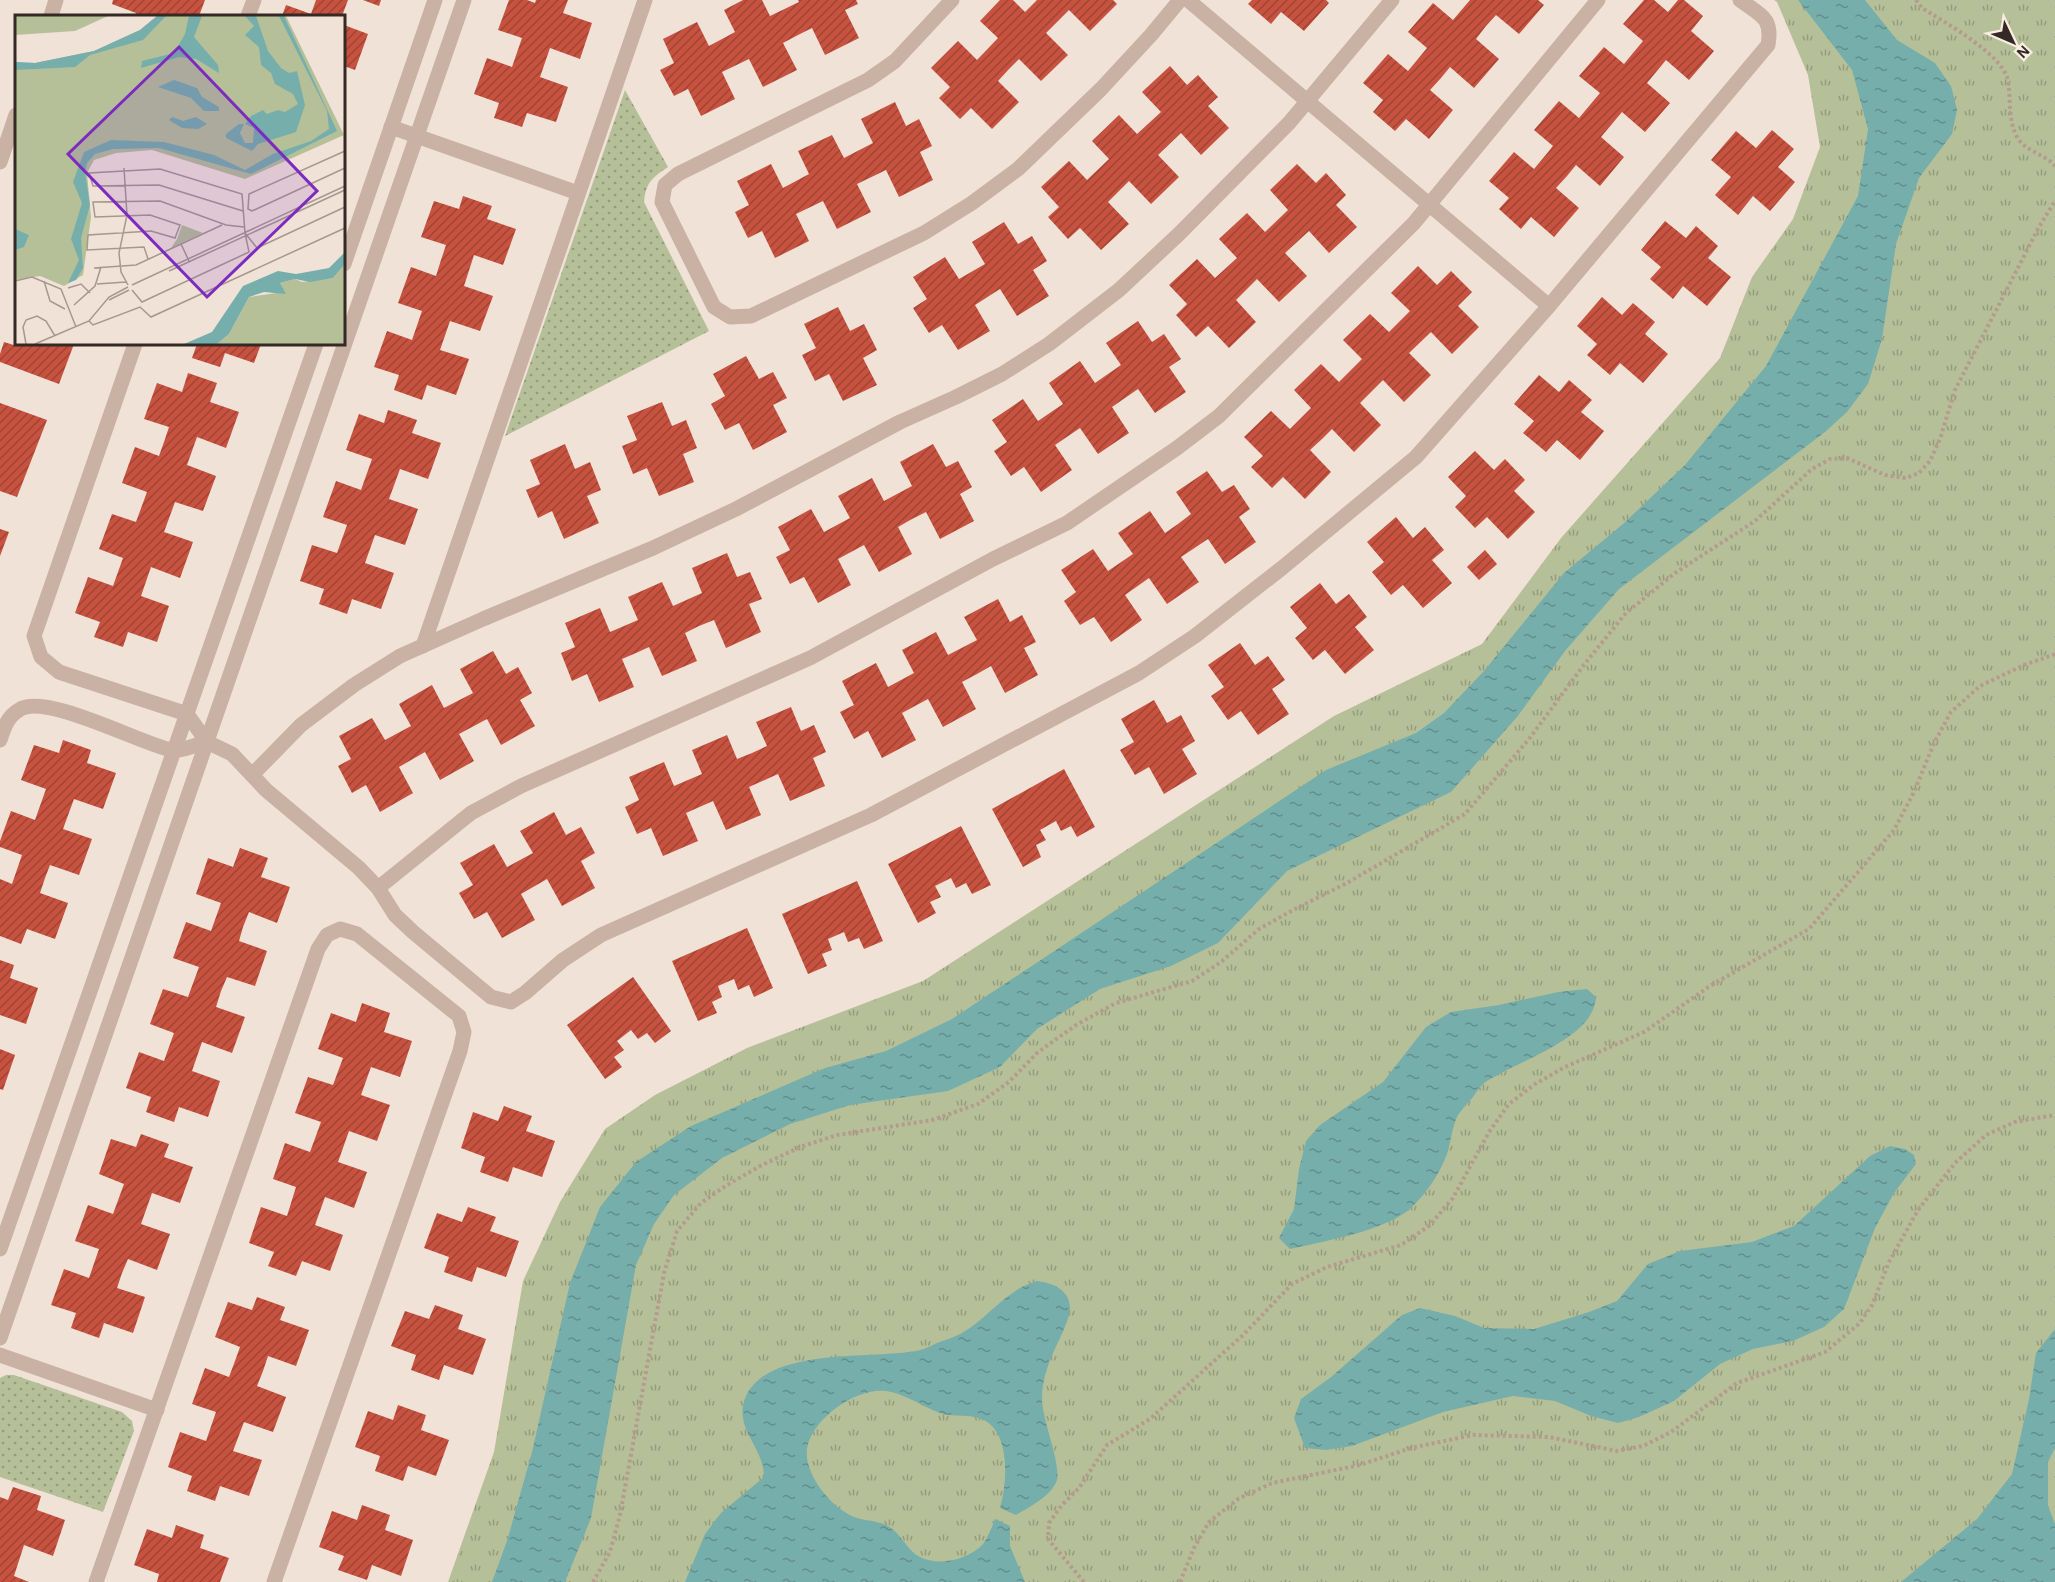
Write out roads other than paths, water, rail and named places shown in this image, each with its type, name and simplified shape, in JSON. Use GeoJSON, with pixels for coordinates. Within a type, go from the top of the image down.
{"type":"FeatureCollection","features":[{"type":"Feature","properties":{"kind":"street"},"geometry":{"type":"LineString","coordinates":[[51,15],[56,0]]}},
{"type":"Feature","properties":{"kind":"street"},"geometry":{"type":"LineString","coordinates":[[248,15],[254,0]]}},
{"type":"Feature","properties":{"kind":"street"},"geometry":{"type":"LineString","coordinates":[[345,261],[435,0]]}},
{"type":"Feature","properties":{"kind":"street"},"geometry":{"type":"LineString","coordinates":[[345,344],[464,0]]}},
{"type":"Feature","properties":{"kind":"street"},"geometry":{"type":"LineString","coordinates":[[423,646],[645,0]]}},
{"type":"Feature","properties":{"kind":"street"},"geometry":{"type":"LineString","coordinates":[[952,0],[896,61],[868,80],[678,174],[665,185],[662,202],[714,307],[730,317],[751,316],[924,232],[972,203],[1018,169],[1101,89],[1180,0]]}},
{"type":"Feature","properties":{"kind":"street"},"geometry":{"type":"LineString","coordinates":[[1188,0],[1549,306]]}},
{"type":"Feature","properties":{"kind":"street"},"geometry":{"type":"LineString","coordinates":[[252,775],[301,725],[354,685],[400,656],[653,548],[736,509],[900,422],[1002,374],[1049,344],[1119,290],[1179,234],[1289,123],[1392,0]]}},
{"type":"Feature","properties":{"kind":"street"},"geometry":{"type":"LineString","coordinates":[[378,888],[471,813],[521,786],[810,658],[993,559],[1067,523],[1178,448],[1219,416],[1414,223],[1598,0]]}},
{"type":"Feature","properties":{"kind":"street"},"geometry":{"type":"LineString","coordinates":[[135,345],[34,636],[41,657],[59,672],[187,714],[207,742],[232,754],[266,790],[358,868],[378,888],[395,915],[413,932],[491,997],[511,1002],[563,960],[601,935],[871,815],[1138,673],[1195,636],[1282,568],[1416,457],[1549,306],[1768,45],[1770,32],[1766,19],[1740,0]]}},
{"type":"Feature","properties":{"kind":"street"},"geometry":{"type":"LineString","coordinates":[[0,162],[15,118]]}},
{"type":"Feature","properties":{"kind":"street"},"geometry":{"type":"LineString","coordinates":[[391,127],[578,193]]}},
{"type":"Feature","properties":{"kind":"street"},"geometry":{"type":"LineString","coordinates":[[0,1249],[316,345]]}},
{"type":"Feature","properties":{"kind":"street"},"geometry":{"type":"LineString","coordinates":[[0,1338],[345,345]]}},
{"type":"Feature","properties":{"kind":"street"},"geometry":{"type":"LineString","coordinates":[[0,740],[7,720],[20,708],[38,705],[59,710],[174,750],[207,742]]}},
{"type":"Feature","properties":{"kind":"street"},"geometry":{"type":"LineString","coordinates":[[96,1582],[318,949],[327,935],[340,929],[357,934],[459,1016],[464,1032],[456,1063],[274,1582]]}},
{"type":"Feature","properties":{"kind":"street"},"geometry":{"type":"LineString","coordinates":[[0,1355],[157,1410]]}},
{"type":"Feature","properties":{"kind":"water"},"geometry":{"type":"Polygon","coordinates":[[[1798,0],[1865,0],[1897,40],[1935,63],[1951,86],[1957,110],[1952,134],[1919,178],[1896,244],[1882,339],[1868,384],[1847,412],[1825,432],[1619,589],[1565,651],[1517,717],[1451,792],[1287,871],[1218,943],[1171,966],[1100,989],[1037,1029],[1000,1067],[948,1091],[850,1105],[790,1124],[722,1158],[674,1195],[654,1224],[636,1265],[591,1518],[565,1582],[492,1582],[507,1541],[532,1452],[570,1283],[600,1207],[636,1162],[691,1126],[825,1068],[886,1051],[952,1019],[1326,770],[1416,733],[1444,713],[1484,671],[1564,573],[1623,524],[1685,465],[1766,366],[1858,196],[1868,129],[1852,70],[1798,0]]]}},
{"type":"Feature","properties":{"kind":"water"},"geometry":{"type":"Polygon","coordinates":[[[1587,989],[1596,997],[1592,1012],[1582,1025],[1551,1048],[1484,1083],[1461,1110],[1447,1154],[1435,1179],[1411,1208],[1400,1216],[1371,1229],[1290,1249],[1279,1238],[1294,1209],[1299,1169],[1306,1141],[1320,1125],[1383,1082],[1426,1027],[1451,1012],[1499,1005],[1558,992],[1587,989]]]}},
{"type":"Feature","properties":{"kind":"water"},"geometry":{"type":"Polygon","coordinates":[[[1890,1146],[1905,1149],[1914,1155],[1916,1164],[1894,1193],[1875,1228],[1844,1309],[1824,1327],[1793,1341],[1753,1349],[1720,1364],[1674,1401],[1639,1417],[1618,1423],[1591,1416],[1555,1401],[1513,1396],[1443,1412],[1352,1446],[1326,1450],[1305,1448],[1294,1418],[1301,1399],[1331,1377],[1402,1315],[1420,1308],[1455,1316],[1484,1328],[1534,1329],[1589,1312],[1617,1301],[1648,1264],[1680,1251],[1752,1242],[1794,1226],[1870,1156],[1890,1146]]]}},
{"type":"Feature","properties":{"kind":"water"},"geometry":{"type":"Polygon","coordinates":[[[1037,1281],[1054,1285],[1063,1291],[1070,1307],[1067,1323],[1045,1375],[1042,1399],[1058,1473],[1057,1480],[1050,1491],[1039,1500],[1016,1515],[1000,1508],[1005,1473],[1003,1448],[993,1427],[984,1420],[940,1413],[886,1391],[863,1394],[829,1414],[812,1434],[807,1455],[813,1477],[828,1498],[838,1507],[857,1518],[887,1526],[895,1531],[916,1555],[928,1560],[954,1560],[970,1554],[983,1544],[995,1519],[1010,1526],[1010,1546],[1025,1582],[685,1582],[705,1534],[721,1513],[764,1477],[763,1466],[743,1418],[746,1396],[758,1380],[776,1369],[798,1362],[924,1349],[962,1333],[1012,1293],[1037,1281]]]}},
{"type":"Feature","properties":{"kind":"water"},"geometry":{"type":"Polygon","coordinates":[[[2055,1329],[2055,1448],[2048,1462],[2048,1505],[2055,1524],[2055,1582],[1901,1582],[1977,1519],[2012,1474],[2029,1399],[2036,1353],[2055,1329]]]}}]}
